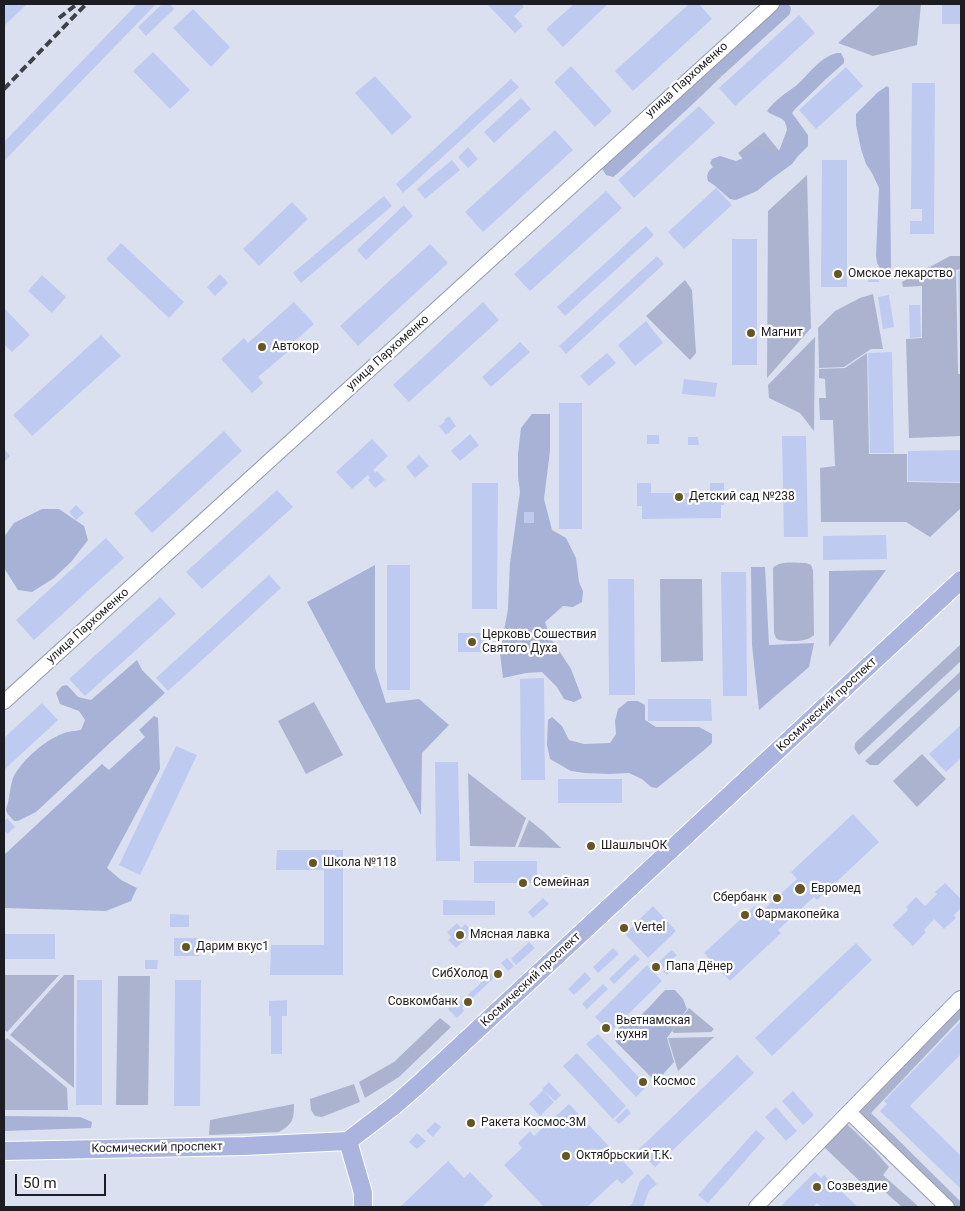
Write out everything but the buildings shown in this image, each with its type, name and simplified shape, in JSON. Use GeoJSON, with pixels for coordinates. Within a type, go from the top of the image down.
{"type":"FeatureCollection","features":[{"type":"Feature","properties":{"kind":"main road","name":"Космический проспект"},"geometry":{"type":"LineString","coordinates":[[4,1151],[236,1146],[348,1141],[419,1084],[961,580]]}},
{"type":"Feature","properties":{"kind":"main road"},"geometry":{"type":"LineString","coordinates":[[348,1141],[362,1193],[363,1207]]}},
{"type":"Feature","properties":{"kind":"street","name":"улица Пархоменко"},"geometry":{"type":"LineString","coordinates":[[4,702],[772,4]]}},
{"type":"Feature","properties":{"kind":"street"},"geometry":{"type":"LineString","coordinates":[[756,1207],[961,998]]}},
{"type":"Feature","properties":{"kind":"street"},"geometry":{"type":"LineString","coordinates":[[849,1112],[947,1207]]}},
{"type":"Feature","properties":{"kind":"shaded area"},"geometry":{"type":"Polygon","coordinates":[[[776,4],[788,4],[791,9],[789,15],[723,75],[715,77],[712,75],[712,65],[776,4]]]}},
{"type":"Feature","properties":{"kind":"shaded area"},"geometry":{"type":"Polygon","coordinates":[[[881,4],[921,4],[917,45],[873,56],[838,43],[881,4]]]}},
{"type":"Feature","properties":{"kind":"shaded area"},"geometry":{"type":"Polygon","coordinates":[[[837,53],[841,53],[844,63],[792,113],[808,135],[808,146],[792,164],[757,191],[736,200],[730,199],[708,181],[708,173],[713,167],[710,163],[712,159],[720,156],[736,161],[744,158],[749,150],[756,145],[770,154],[779,151],[787,130],[786,125],[779,117],[767,111],[820,62],[837,53]]]}},
{"type":"Feature","properties":{"kind":"shaded area"},"geometry":{"type":"Polygon","coordinates":[[[712,65],[715,77],[723,75],[696,101],[699,95],[691,87],[712,65]]]}},
{"type":"Feature","properties":{"kind":"shaded area"},"geometry":{"type":"Polygon","coordinates":[[[887,86],[889,88],[891,268],[889,273],[882,272],[877,263],[879,188],[866,164],[856,125],[856,114],[878,92],[887,86]]]}},
{"type":"Feature","properties":{"kind":"shaded area"},"geometry":{"type":"Polygon","coordinates":[[[691,87],[697,89],[699,95],[696,101],[617,174],[613,177],[606,175],[601,167],[691,87]]]}},
{"type":"Feature","properties":{"kind":"shaded area"},"geometry":{"type":"Polygon","coordinates":[[[764,132],[785,158],[759,179],[738,153],[764,132]]]}},
{"type":"Feature","properties":{"kind":"shaded area"},"geometry":{"type":"Polygon","coordinates":[[[807,175],[811,328],[767,378],[768,211],[807,175]]]}},
{"type":"Feature","properties":{"kind":"shaded area"},"geometry":{"type":"Polygon","coordinates":[[[950,256],[961,256],[961,269],[956,270],[958,374],[961,374],[961,436],[909,438],[906,339],[922,338],[922,286],[903,287],[902,282],[950,256]]]}},
{"type":"Feature","properties":{"kind":"shaded area"},"geometry":{"type":"Polygon","coordinates":[[[685,280],[692,290],[696,353],[690,360],[646,316],[685,280]]]}},
{"type":"Feature","properties":{"kind":"shaded area"},"geometry":{"type":"Polygon","coordinates":[[[873,294],[883,349],[871,349],[844,367],[819,368],[818,328],[835,311],[860,298],[873,294]]]}},
{"type":"Feature","properties":{"kind":"shaded area"},"geometry":{"type":"Polygon","coordinates":[[[815,337],[814,431],[800,413],[769,398],[768,385],[815,337]]]}},
{"type":"Feature","properties":{"kind":"shaded area"},"geometry":{"type":"Polygon","coordinates":[[[867,353],[869,454],[907,454],[907,482],[961,483],[961,508],[930,537],[906,522],[821,522],[820,468],[835,466],[833,420],[820,420],[819,398],[826,398],[825,379],[819,378],[819,369],[845,368],[867,353]]]}},
{"type":"Feature","properties":{"kind":"shaded area"},"geometry":{"type":"Polygon","coordinates":[[[532,414],[550,414],[550,451],[544,499],[552,530],[566,538],[576,558],[579,582],[583,591],[582,602],[573,607],[563,606],[545,622],[550,637],[571,669],[582,698],[574,702],[564,699],[557,687],[542,672],[503,678],[500,653],[508,609],[510,563],[520,492],[518,454],[521,428],[532,414]]]}},
{"type":"Feature","properties":{"kind":"shaded area"},"geometry":{"type":"Polygon","coordinates":[[[42,509],[59,509],[84,526],[88,540],[71,562],[54,578],[32,592],[18,590],[4,568],[4,537],[14,523],[42,509]]]}},
{"type":"Feature","properties":{"kind":"shaded area"},"geometry":{"type":"Polygon","coordinates":[[[784,563],[806,563],[811,565],[813,570],[814,635],[811,638],[802,640],[779,640],[774,633],[773,568],[784,563]]]}},
{"type":"Feature","properties":{"kind":"shaded area"},"geometry":{"type":"Polygon","coordinates":[[[375,565],[375,668],[386,703],[419,699],[449,725],[422,753],[421,815],[307,602],[375,565]]]}},
{"type":"Feature","properties":{"kind":"shaded area"},"geometry":{"type":"Polygon","coordinates":[[[751,567],[765,567],[769,645],[814,643],[809,667],[759,710],[752,645],[751,567]]]}},
{"type":"Feature","properties":{"kind":"shaded area"},"geometry":{"type":"Polygon","coordinates":[[[886,570],[829,647],[829,571],[886,570]]]}},
{"type":"Feature","properties":{"kind":"shaded area"},"geometry":{"type":"Polygon","coordinates":[[[660,579],[702,579],[703,661],[661,662],[660,579]]]}},
{"type":"Feature","properties":{"kind":"shaded area"},"geometry":{"type":"Polygon","coordinates":[[[961,644],[961,661],[859,755],[855,749],[856,742],[961,644]]]}},
{"type":"Feature","properties":{"kind":"shaded area"},"geometry":{"type":"Polygon","coordinates":[[[137,660],[142,670],[165,693],[36,812],[18,821],[14,821],[6,810],[12,780],[17,771],[41,746],[55,737],[64,733],[81,730],[85,720],[79,711],[60,704],[56,693],[62,686],[67,685],[78,697],[91,700],[137,660]]]}},
{"type":"Feature","properties":{"kind":"shaded area"},"geometry":{"type":"Polygon","coordinates":[[[961,671],[961,688],[878,765],[870,765],[865,761],[961,671]]]}},
{"type":"Feature","properties":{"kind":"shaded area"},"geometry":{"type":"Polygon","coordinates":[[[628,701],[638,701],[645,705],[645,720],[656,727],[699,727],[712,734],[712,743],[657,788],[651,787],[642,779],[629,773],[609,774],[571,771],[550,759],[547,745],[548,720],[552,717],[562,726],[569,740],[584,744],[610,743],[616,734],[615,721],[618,709],[628,701]]]}},
{"type":"Feature","properties":{"kind":"shaded area"},"geometry":{"type":"Polygon","coordinates":[[[314,702],[343,755],[306,774],[278,721],[314,702]]]}},
{"type":"Feature","properties":{"kind":"shaded area"},"geometry":{"type":"Polygon","coordinates":[[[154,716],[158,718],[160,769],[107,868],[121,880],[137,888],[131,901],[106,911],[4,908],[4,855],[102,764],[109,770],[145,737],[139,730],[154,716]]]}},
{"type":"Feature","properties":{"kind":"shaded area"},"geometry":{"type":"Polygon","coordinates":[[[922,754],[946,779],[917,807],[893,781],[922,754]]]}},
{"type":"Feature","properties":{"kind":"shaded area"},"geometry":{"type":"Polygon","coordinates":[[[468,773],[526,818],[515,847],[470,846],[468,773]]]}},
{"type":"Feature","properties":{"kind":"shaded area"},"geometry":{"type":"Polygon","coordinates":[[[529,820],[543,831],[561,848],[518,847],[529,820]]]}},
{"type":"Feature","properties":{"kind":"shaded area"},"geometry":{"type":"Polygon","coordinates":[[[4,975],[59,975],[7,1032],[4,1030],[4,975]]]}},
{"type":"Feature","properties":{"kind":"shaded area"},"geometry":{"type":"Polygon","coordinates":[[[64,975],[74,975],[74,1088],[10,1035],[64,975]]]}},
{"type":"Feature","properties":{"kind":"shaded area"},"geometry":{"type":"Polygon","coordinates":[[[118,976],[150,976],[148,1105],[116,1105],[118,976]]]}},
{"type":"Feature","properties":{"kind":"shaded area"},"geometry":{"type":"Polygon","coordinates":[[[665,990],[675,990],[683,999],[687,1009],[667,1038],[674,1062],[656,1082],[616,1042],[614,1036],[623,1024],[642,1014],[665,990]]]}},
{"type":"Feature","properties":{"kind":"shaded area"},"geometry":{"type":"Polygon","coordinates":[[[956,1005],[961,1010],[961,1018],[871,1113],[961,1202],[961,1207],[950,1207],[851,1112],[956,1005]]]}},
{"type":"Feature","properties":{"kind":"shaded area"},"geometry":{"type":"Polygon","coordinates":[[[689,1008],[714,1029],[711,1032],[674,1033],[672,1031],[689,1008]]]}},
{"type":"Feature","properties":{"kind":"shaded area"},"geometry":{"type":"Polygon","coordinates":[[[440,1018],[451,1027],[399,1077],[365,1098],[359,1082],[394,1062],[440,1018]]]}},
{"type":"Feature","properties":{"kind":"shaded area"},"geometry":{"type":"Polygon","coordinates":[[[714,1037],[678,1071],[668,1038],[714,1037]]]}},
{"type":"Feature","properties":{"kind":"shaded area"},"geometry":{"type":"Polygon","coordinates":[[[7,1038],[67,1088],[68,1110],[4,1110],[4,1041],[7,1038]]]}},
{"type":"Feature","properties":{"kind":"shaded area"},"geometry":{"type":"Polygon","coordinates":[[[354,1084],[360,1102],[322,1117],[315,1116],[311,1110],[310,1099],[354,1084]]]}},
{"type":"Feature","properties":{"kind":"shaded area"},"geometry":{"type":"Polygon","coordinates":[[[294,1104],[292,1121],[279,1132],[209,1135],[210,1120],[294,1104]]]}},
{"type":"Feature","properties":{"kind":"shaded area"},"geometry":{"type":"Polygon","coordinates":[[[4,1116],[80,1117],[92,1122],[91,1128],[4,1131],[4,1116]]]}},
{"type":"Feature","properties":{"kind":"shaded area"},"geometry":{"type":"Polygon","coordinates":[[[847,1124],[889,1167],[883,1175],[919,1207],[902,1207],[876,1184],[869,1190],[824,1147],[847,1124]]]}},
{"type":"Feature","properties":{"kind":"railway"},"geometry":{"type":"LineString","coordinates":[[59,18],[77,4]]}},
{"type":"Feature","properties":{"kind":"railway"},"geometry":{"type":"LineString","coordinates":[[4,89],[86,4]]}},
{"type":"Feature","properties":{"kind":"place","name":"Омское лекарство"},"geometry":{"type":"Point","coordinates":[838,274]}},
{"type":"Feature","properties":{"kind":"place","name":"Магнит"},"geometry":{"type":"Point","coordinates":[751,333]}},
{"type":"Feature","properties":{"kind":"place","name":"Автокор"},"geometry":{"type":"Point","coordinates":[262,347]}},
{"type":"Feature","properties":{"kind":"place","name":"Детский сад №238"},"geometry":{"type":"Point","coordinates":[679,497]}},
{"type":"Feature","properties":{"kind":"place","name":"Церковь Сошествия Святого Духа"},"geometry":{"type":"Point","coordinates":[472,642]}},
{"type":"Feature","properties":{"kind":"place","name":"ШашлычОК"},"geometry":{"type":"Point","coordinates":[591,846]}},
{"type":"Feature","properties":{"kind":"place","name":"Школа №118"},"geometry":{"type":"Point","coordinates":[313,863]}},
{"type":"Feature","properties":{"kind":"place","name":"Семейная"},"geometry":{"type":"Point","coordinates":[523,883]}},
{"type":"Feature","properties":{"kind":"place","name":"Евромед"},"geometry":{"type":"Point","coordinates":[800,889]}},
{"type":"Feature","properties":{"kind":"place","name":"Сбербанк"},"geometry":{"type":"Point","coordinates":[777,898]}},
{"type":"Feature","properties":{"kind":"place","name":"Фармакопейка"},"geometry":{"type":"Point","coordinates":[745,915]}},
{"type":"Feature","properties":{"kind":"place","name":"Vertel"},"geometry":{"type":"Point","coordinates":[624,928]}},
{"type":"Feature","properties":{"kind":"place","name":"Мясная лавка"},"geometry":{"type":"Point","coordinates":[460,935]}},
{"type":"Feature","properties":{"kind":"place","name":"Дарим вкус1"},"geometry":{"type":"Point","coordinates":[186,947]}},
{"type":"Feature","properties":{"kind":"place","name":"Папа Дёнер"},"geometry":{"type":"Point","coordinates":[656,967]}},
{"type":"Feature","properties":{"kind":"place","name":"СибХолод"},"geometry":{"type":"Point","coordinates":[498,974]}},
{"type":"Feature","properties":{"kind":"place","name":"Совкомбанк"},"geometry":{"type":"Point","coordinates":[468,1002]}},
{"type":"Feature","properties":{"kind":"place","name":"Вьетнамская кухня"},"geometry":{"type":"Point","coordinates":[606,1028]}},
{"type":"Feature","properties":{"kind":"place","name":"Космос"},"geometry":{"type":"Point","coordinates":[643,1082]}},
{"type":"Feature","properties":{"kind":"place","name":"Ракета Космос-3М"},"geometry":{"type":"Point","coordinates":[471,1123]}},
{"type":"Feature","properties":{"kind":"place","name":"Октябрьский Т.К."},"geometry":{"type":"Point","coordinates":[566,1156]}},
{"type":"Feature","properties":{"kind":"place","name":"Созвездие"},"geometry":{"type":"Point","coordinates":[817,1187]}}]}
